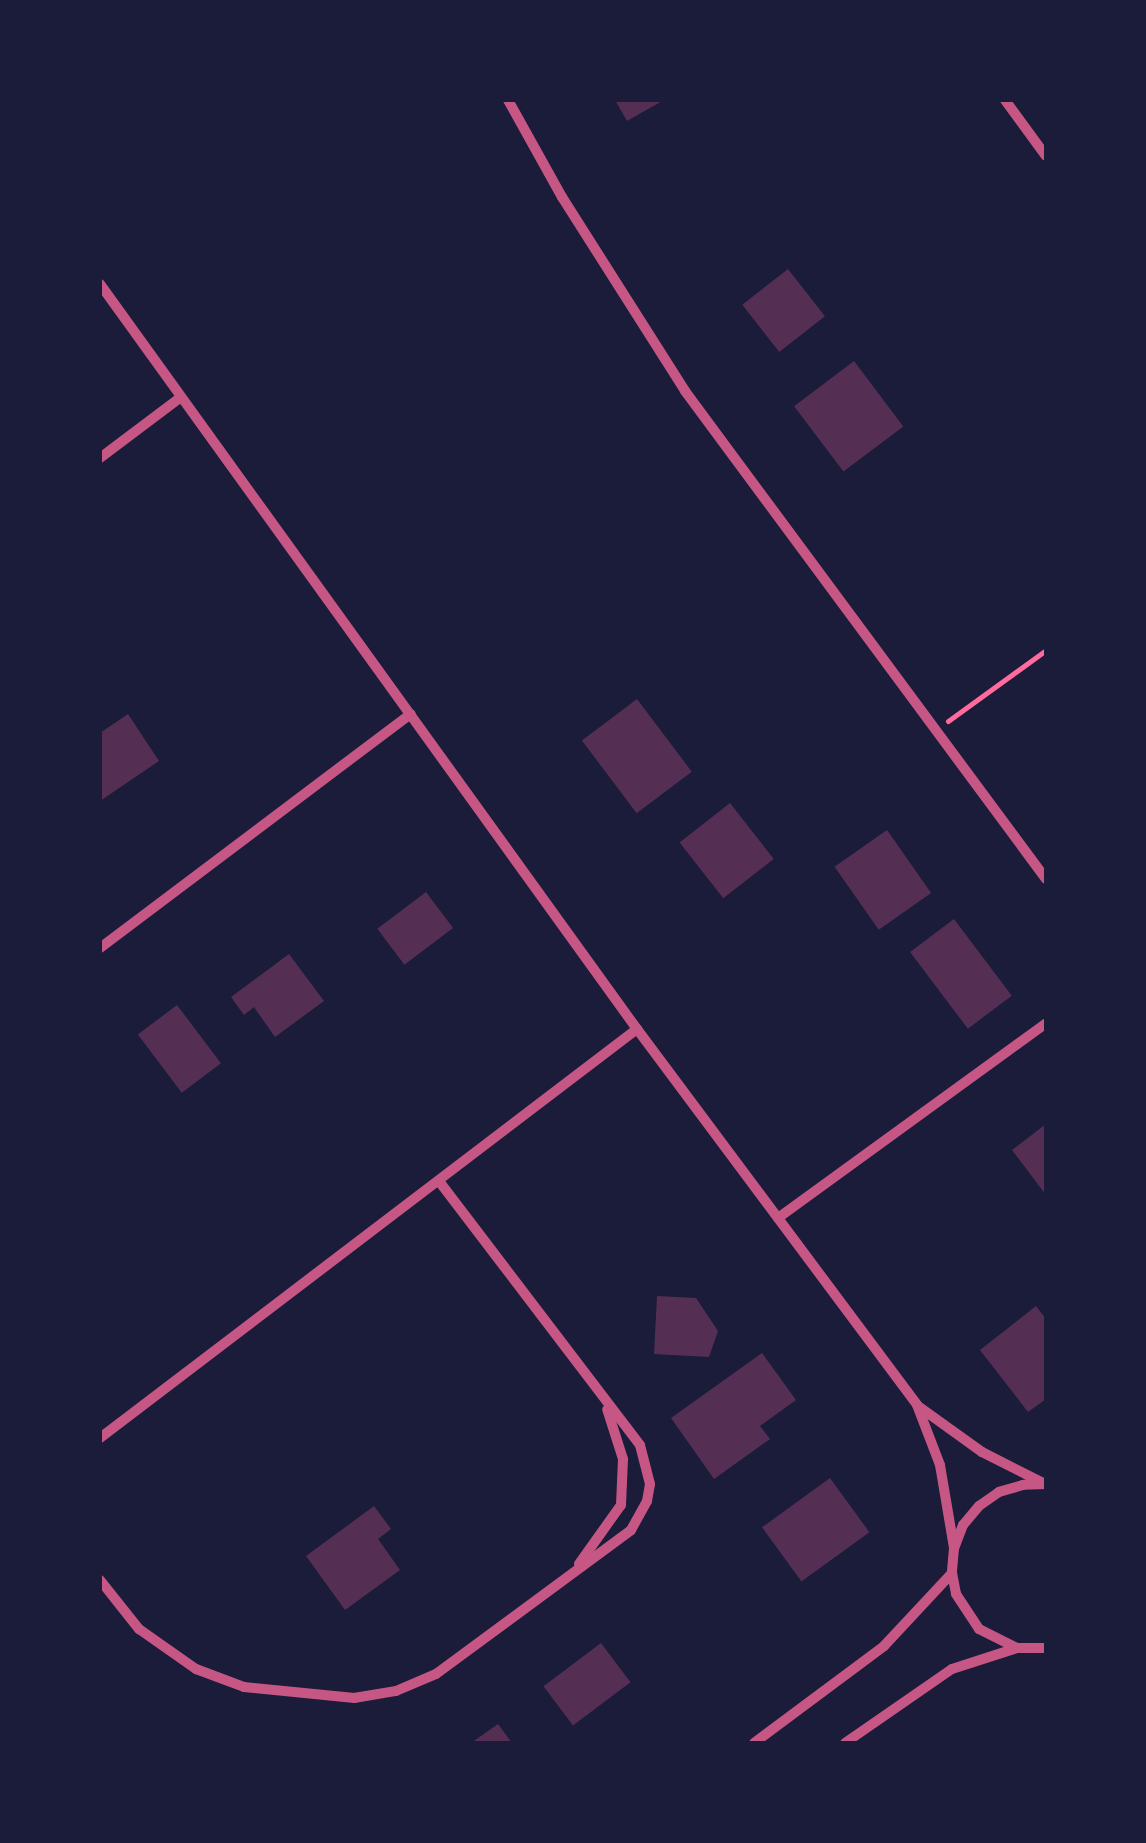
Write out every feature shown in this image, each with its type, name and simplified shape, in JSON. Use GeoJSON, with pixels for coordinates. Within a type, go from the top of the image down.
{"type":"FeatureCollection","features":[{"type":"Feature","properties":{"kind":"street"},"geometry":{"type":"LineString","coordinates":[[508,100],[608,272],[686,391],[1046,879]]}},
{"type":"Feature","properties":{"kind":"street"},"geometry":{"type":"LineString","coordinates":[[1004,100],[1046,156]]}},
{"type":"Feature","properties":{"kind":"street"},"geometry":{"type":"LineString","coordinates":[[100,284],[637,1029],[917,1405],[940,1465],[954,1548],[952,1573],[956,1594],[972,1621],[997,1641],[1046,1651]]}},
{"type":"Feature","properties":{"kind":"street"},"geometry":{"type":"LineString","coordinates":[[100,458],[181,397]]}},
{"type":"Feature","properties":{"kind":"street"},"geometry":{"type":"LineString","coordinates":[[100,948],[411,714]]}},
{"type":"Feature","properties":{"kind":"street"},"geometry":{"type":"LineString","coordinates":[[778,1218],[1046,1023]]}},
{"type":"Feature","properties":{"kind":"street"},"geometry":{"type":"LineString","coordinates":[[100,1438],[637,1029]]}},
{"type":"Feature","properties":{"kind":"street"},"geometry":{"type":"LineString","coordinates":[[100,1580],[139,1629],[196,1669],[244,1688],[354,1698],[396,1692],[436,1674],[622,1540],[647,1501],[649,1472],[640,1445],[438,1181]]}},
{"type":"Feature","properties":{"kind":"street"},"geometry":{"type":"LineString","coordinates":[[568,1577],[621,1505],[623,1459],[600,1396]]}},
{"type":"Feature","properties":{"kind":"street"},"geometry":{"type":"LineString","coordinates":[[917,1405],[982,1452],[1046,1484]]}},
{"type":"Feature","properties":{"kind":"street"},"geometry":{"type":"LineString","coordinates":[[954,1548],[978,1506],[999,1492],[1022,1484],[1046,1484]]}},
{"type":"Feature","properties":{"kind":"street"},"geometry":{"type":"LineString","coordinates":[[754,1743],[884,1646],[952,1573]]}},
{"type":"Feature","properties":{"kind":"street"},"geometry":{"type":"LineString","coordinates":[[845,1743],[952,1668],[1018,1648]]}},
{"type":"Feature","properties":{"kind":"path"},"geometry":{"type":"LineString","coordinates":[[938,729],[1046,650]]}},
{"type":"Feature","properties":{"kind":"building"},"geometry":{"type":"Polygon","coordinates":[[[615,100],[664,100],[627,121],[615,100]]]}},
{"type":"Feature","properties":{"kind":"building"},"geometry":{"type":"Polygon","coordinates":[[[788,269],[825,316],[779,352],[742,305],[788,269]]]}},
{"type":"Feature","properties":{"kind":"building"},"geometry":{"type":"Polygon","coordinates":[[[854,361],[903,426],[843,472],[794,406],[854,361]]]}},
{"type":"Feature","properties":{"kind":"building"},"geometry":{"type":"Polygon","coordinates":[[[637,699],[692,772],[637,813],[582,741],[637,699]]]}},
{"type":"Feature","properties":{"kind":"building"},"geometry":{"type":"Polygon","coordinates":[[[128,714],[159,761],[100,801],[100,733],[128,714]]]}},
{"type":"Feature","properties":{"kind":"building"},"geometry":{"type":"Polygon","coordinates":[[[730,803],[774,859],[723,898],[680,842],[730,803]]]}},
{"type":"Feature","properties":{"kind":"building"},"geometry":{"type":"Polygon","coordinates":[[[887,830],[931,893],[879,930],[835,867],[887,830]]]}},
{"type":"Feature","properties":{"kind":"building"},"geometry":{"type":"Polygon","coordinates":[[[426,892],[453,928],[404,965],[377,929],[426,892]]]}},
{"type":"Feature","properties":{"kind":"building"},"geometry":{"type":"Polygon","coordinates":[[[954,919],[1012,996],[968,1029],[910,952],[954,919]]]}},
{"type":"Feature","properties":{"kind":"building"},"geometry":{"type":"Polygon","coordinates":[[[289,954],[324,1001],[275,1037],[254,1007],[244,1015],[231,997],[289,954]]]}},
{"type":"Feature","properties":{"kind":"building"},"geometry":{"type":"Polygon","coordinates":[[[177,1005],[221,1063],[182,1093],[138,1034],[177,1005]]]}},
{"type":"Feature","properties":{"kind":"building"},"geometry":{"type":"Polygon","coordinates":[[[1046,1124],[1046,1195],[1012,1150],[1046,1124]]]}},
{"type":"Feature","properties":{"kind":"building"},"geometry":{"type":"Polygon","coordinates":[[[657,1296],[696,1298],[718,1331],[709,1357],[654,1354],[657,1296]]]}},
{"type":"Feature","properties":{"kind":"building"},"geometry":{"type":"Polygon","coordinates":[[[1036,1306],[1046,1319],[1046,1399],[1028,1412],[980,1350],[1036,1306]]]}},
{"type":"Feature","properties":{"kind":"building"},"geometry":{"type":"Polygon","coordinates":[[[762,1353],[796,1400],[760,1426],[770,1439],[714,1479],[671,1418],[762,1353]]]}},
{"type":"Feature","properties":{"kind":"building"},"geometry":{"type":"Polygon","coordinates":[[[830,1478],[869,1532],[801,1582],[762,1527],[830,1478]]]}},
{"type":"Feature","properties":{"kind":"building"},"geometry":{"type":"Polygon","coordinates":[[[374,1506],[391,1529],[378,1539],[400,1570],[345,1610],[306,1556],[374,1506]]]}},
{"type":"Feature","properties":{"kind":"building"},"geometry":{"type":"Polygon","coordinates":[[[601,1643],[630,1682],[573,1725],[543,1686],[601,1643]]]}},
{"type":"Feature","properties":{"kind":"building"},"geometry":{"type":"Polygon","coordinates":[[[498,1724],[512,1743],[471,1743],[498,1724]]]}}]}
